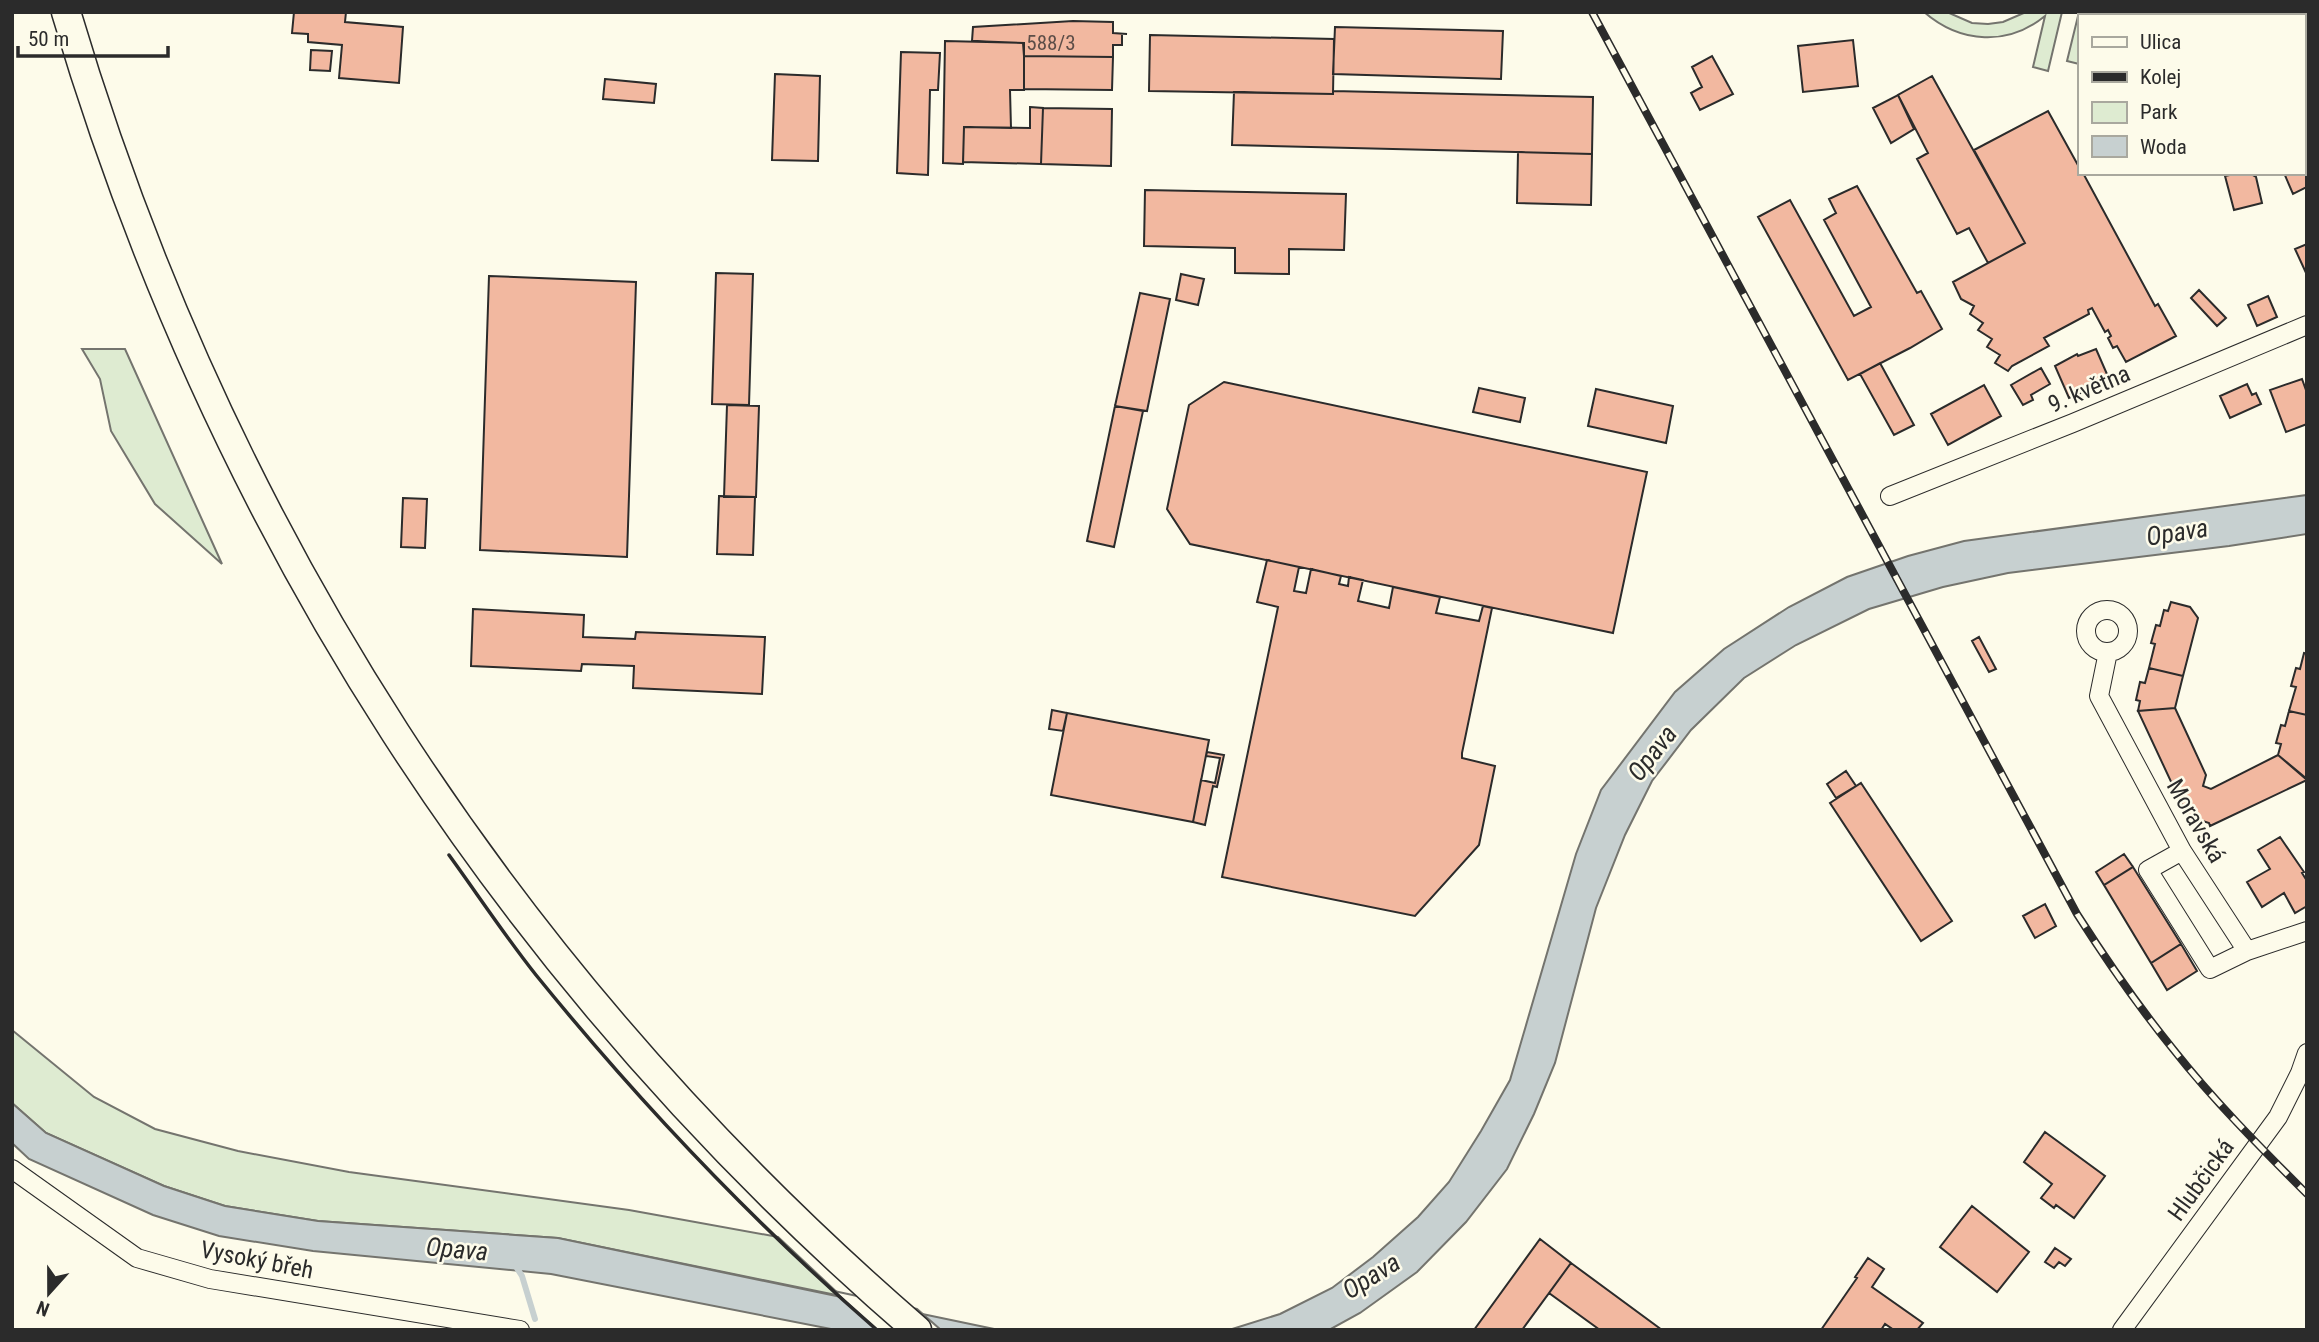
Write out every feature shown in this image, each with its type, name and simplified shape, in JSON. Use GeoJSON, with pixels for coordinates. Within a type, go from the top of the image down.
{"type":"FeatureCollection","features":[{"type":"Feature","properties":{"kind":"main road"},"geometry":{"type":"LineString","coordinates":[[66,12],[101,126],[152,262],[242,465],[347,657],[415,765],[489,871],[602,1013],[689,1111],[795,1219],[917,1330]]}},
{"type":"Feature","properties":{"kind":"street","name":"9. května"},"geometry":{"type":"LineString","coordinates":[[1890,496],[2307,325]]}},
{"type":"Feature","properties":{"kind":"street","name":"Moravská"},"geometry":{"type":"LineString","coordinates":[[2108,652],[2099,696],[2182,851],[2247,951]]}},
{"type":"Feature","properties":{"kind":"street"},"geometry":{"type":"LineString","coordinates":[[2182,851],[2148,870],[2210,969],[2247,951],[2307,931]]}},
{"type":"Feature","properties":{"kind":"street","name":"Hlubčická"},"geometry":{"type":"LineString","coordinates":[[2122,1330],[2278,1117],[2307,1053]]}},
{"type":"Feature","properties":{"kind":"street","name":"Vysoký břeh"},"geometry":{"type":"LineString","coordinates":[[12,1169],[137,1258],[210,1279],[520,1330]]}},
{"type":"Feature","properties":{"kind":"green space"},"geometry":{"type":"Polygon","coordinates":[[[1924,12],[1947,12],[1972,23],[1988,24],[2003,22],[2026,12],[2062,12],[2048,71],[2033,67],[2045,16],[2016,33],[1984,37],[1953,30],[1924,12]]]}},
{"type":"Feature","properties":{"kind":"green space"},"geometry":{"type":"Polygon","coordinates":[[[2079,12],[2133,12],[2133,14],[2079,12]]]}},
{"type":"Feature","properties":{"kind":"green space"},"geometry":{"type":"Polygon","coordinates":[[[2078,16],[2078,64],[2067,61],[2078,16]]]}},
{"type":"Feature","properties":{"kind":"green space"},"geometry":{"type":"Polygon","coordinates":[[[82,349],[125,349],[222,564],[155,504],[111,431],[100,379],[82,349]]]}},
{"type":"Feature","properties":{"kind":"green space"},"geometry":{"type":"Polygon","coordinates":[[[12,1030],[94,1097],[155,1129],[238,1151],[349,1172],[629,1210],[778,1237],[841,1296],[558,1238],[318,1221],[225,1206],[164,1186],[46,1133],[12,1103],[12,1030]]]}},
{"type":"Feature","properties":{"kind":"water","name":"Opava"},"geometry":{"type":"Polygon","coordinates":[[[2307,495],[2307,534],[2008,573],[1943,587],[1869,609],[1796,645],[1744,678],[1691,730],[1652,781],[1625,835],[1596,908],[1555,1063],[1534,1114],[1507,1169],[1466,1222],[1417,1272],[1360,1313],[1329,1330],[1229,1330],[1280,1314],[1332,1288],[1373,1257],[1418,1217],[1449,1182],[1510,1080],[1576,854],[1601,790],[1675,692],[1724,649],[1789,607],[1847,577],[1908,556],[1964,541],[2307,495]]]}},
{"type":"Feature","properties":{"kind":"water","name":"Opava"},"geometry":{"type":"Polygon","coordinates":[[[12,1103],[46,1133],[164,1186],[225,1206],[318,1221],[558,1238],[999,1330],[836,1330],[551,1274],[313,1251],[219,1236],[153,1215],[29,1159],[12,1143],[12,1103]]]}},
{"type":"Feature","properties":{"kind":"pier"},"geometry":{"type":"Polygon","coordinates":[[[834,1291],[917,1309],[941,1330],[877,1330],[834,1291]]]}},
{"type":"Feature","properties":{"kind":"building"},"geometry":{"type":"Polygon","coordinates":[[[294,12],[346,12],[345,22],[403,27],[399,83],[339,78],[342,45],[308,42],[308,34],[292,33],[294,12]]]}},
{"type":"Feature","properties":{"kind":"building"},"geometry":{"type":"Polygon","coordinates":[[[2186,12],[2269,12],[2269,14],[2186,12]]]}},
{"type":"Feature","properties":{"kind":"building"},"geometry":{"type":"Polygon","coordinates":[[[1073,21],[1113,22],[1113,33],[1127,34],[1122,34],[1122,45],[1113,45],[1113,57],[1024,56],[1023,43],[972,41],[973,27],[1073,21]]]}},
{"type":"Feature","properties":{"kind":"building"},"geometry":{"type":"Polygon","coordinates":[[[1335,27],[1503,31],[1501,79],[1333,74],[1335,27]]]}},
{"type":"Feature","properties":{"kind":"building"},"geometry":{"type":"Polygon","coordinates":[[[1150,35],[1334,39],[1333,94],[1149,91],[1150,35]]]}},
{"type":"Feature","properties":{"kind":"building"},"geometry":{"type":"Polygon","coordinates":[[[1853,40],[1858,86],[1803,92],[1798,46],[1853,40]]]}},
{"type":"Feature","properties":{"kind":"building"},"geometry":{"type":"Polygon","coordinates":[[[945,41],[1024,43],[1024,90],[1010,90],[1011,128],[964,127],[963,164],[943,163],[945,41]]]}},
{"type":"Feature","properties":{"kind":"building"},"geometry":{"type":"Polygon","coordinates":[[[311,50],[332,51],[330,71],[310,70],[311,50]]]}},
{"type":"Feature","properties":{"kind":"building"},"geometry":{"type":"Polygon","coordinates":[[[901,52],[940,53],[938,90],[930,90],[928,175],[897,173],[901,52]]]}},
{"type":"Feature","properties":{"kind":"building"},"geometry":{"type":"Polygon","coordinates":[[[1024,56],[1113,57],[1112,90],[1024,89],[1024,56]]]}},
{"type":"Feature","properties":{"kind":"building"},"geometry":{"type":"Polygon","coordinates":[[[1712,56],[1733,94],[1700,110],[1691,93],[1702,87],[1692,67],[1712,56]]]}},
{"type":"Feature","properties":{"kind":"building"},"geometry":{"type":"Polygon","coordinates":[[[775,74],[820,76],[818,161],[772,160],[775,74]]]}},
{"type":"Feature","properties":{"kind":"building"},"geometry":{"type":"Polygon","coordinates":[[[1932,76],[2025,243],[1988,263],[1969,228],[1957,234],[1917,159],[1928,153],[1898,95],[1932,76]]]}},
{"type":"Feature","properties":{"kind":"building"},"geometry":{"type":"Polygon","coordinates":[[[605,79],[656,84],[654,103],[603,99],[605,79]]]}},
{"type":"Feature","properties":{"kind":"building"},"geometry":{"type":"Polygon","coordinates":[[[1333,91],[1593,97],[1592,154],[1232,145],[1234,92],[1333,94],[1333,91]]]}},
{"type":"Feature","properties":{"kind":"building"},"geometry":{"type":"Polygon","coordinates":[[[1898,95],[1914,129],[1891,143],[1873,108],[1898,95]]]}},
{"type":"Feature","properties":{"kind":"building"},"geometry":{"type":"Polygon","coordinates":[[[1030,107],[1043,108],[1041,164],[963,162],[964,127],[1030,128],[1030,107]]]}},
{"type":"Feature","properties":{"kind":"building"},"geometry":{"type":"Polygon","coordinates":[[[1043,108],[1112,109],[1111,166],[1041,164],[1043,108]]]}},
{"type":"Feature","properties":{"kind":"building"},"geometry":{"type":"Polygon","coordinates":[[[2048,111],[2078,165],[2078,175],[2084,175],[2155,306],[2158,304],[2176,336],[2126,362],[2117,346],[2113,348],[2108,338],[2111,336],[2108,330],[2105,332],[2092,308],[2088,310],[2089,314],[2044,338],[2049,346],[2012,366],[2008,371],[1995,363],[2000,355],[1987,347],[1992,339],[1978,330],[1983,323],[1970,314],[1974,306],[1961,299],[1953,282],[2025,243],[1974,150],[2048,111]]]}},
{"type":"Feature","properties":{"kind":"building"},"geometry":{"type":"Polygon","coordinates":[[[2305,136],[2307,187],[2293,194],[2285,175],[2305,175],[2305,136]]]}},
{"type":"Feature","properties":{"kind":"building"},"geometry":{"type":"Polygon","coordinates":[[[1518,152],[1592,154],[1591,205],[1517,203],[1518,152]]]}},
{"type":"Feature","properties":{"kind":"building"},"geometry":{"type":"Polygon","coordinates":[[[2225,176],[2256,177],[2262,203],[2234,210],[2225,176]]]}},
{"type":"Feature","properties":{"kind":"building"},"geometry":{"type":"Polygon","coordinates":[[[1857,186],[1917,293],[1921,291],[1942,329],[1848,380],[1758,217],[1790,200],[1854,316],[1871,307],[1824,220],[1836,213],[1829,199],[1857,186]]]}},
{"type":"Feature","properties":{"kind":"building"},"geometry":{"type":"Polygon","coordinates":[[[1145,190],[1346,194],[1344,250],[1289,249],[1289,274],[1235,273],[1235,248],[1144,246],[1145,190]]]}},
{"type":"Feature","properties":{"kind":"building"},"geometry":{"type":"Polygon","coordinates":[[[2307,244],[2307,275],[2295,249],[2307,244]]]}},
{"type":"Feature","properties":{"kind":"building"},"geometry":{"type":"Polygon","coordinates":[[[716,273],[753,274],[749,405],[712,404],[716,273]]]}},
{"type":"Feature","properties":{"kind":"building"},"geometry":{"type":"Polygon","coordinates":[[[1181,274],[1204,279],[1198,305],[1176,300],[1181,274]]]}},
{"type":"Feature","properties":{"kind":"building"},"geometry":{"type":"Polygon","coordinates":[[[489,276],[636,282],[627,557],[480,550],[489,276]]]}},
{"type":"Feature","properties":{"kind":"building"},"geometry":{"type":"Polygon","coordinates":[[[2199,290],[2226,318],[2217,326],[2191,298],[2199,290]]]}},
{"type":"Feature","properties":{"kind":"building"},"geometry":{"type":"Polygon","coordinates":[[[1140,293],[1170,299],[1147,411],[1115,406],[1140,293]]]}},
{"type":"Feature","properties":{"kind":"building"},"geometry":{"type":"Polygon","coordinates":[[[2268,296],[2277,317],[2257,326],[2248,305],[2268,296]]]}},
{"type":"Feature","properties":{"kind":"building"},"geometry":{"type":"Polygon","coordinates":[[[2096,349],[2110,381],[2069,398],[2055,366],[2077,354],[2078,356],[2096,349]]]}},
{"type":"Feature","properties":{"kind":"building"},"geometry":{"type":"Polygon","coordinates":[[[1880,363],[1914,425],[1894,435],[1860,374],[1880,363]]]}},
{"type":"Feature","properties":{"kind":"building"},"geometry":{"type":"Polygon","coordinates":[[[2041,368],[2050,384],[2031,395],[2033,400],[2023,405],[2011,385],[2041,368]]]}},
{"type":"Feature","properties":{"kind":"building"},"geometry":{"type":"Polygon","coordinates":[[[2302,379],[2307,393],[2307,424],[2286,432],[2270,390],[2302,379]]]}},
{"type":"Feature","properties":{"kind":"building"},"geometry":{"type":"Polygon","coordinates":[[[1224,382],[1647,472],[1613,633],[1190,544],[1167,509],[1189,405],[1224,382]]]}},
{"type":"Feature","properties":{"kind":"building"},"geometry":{"type":"Polygon","coordinates":[[[2247,384],[2252,395],[2256,393],[2261,404],[2230,418],[2220,396],[2247,384]]]}},
{"type":"Feature","properties":{"kind":"building"},"geometry":{"type":"Polygon","coordinates":[[[1984,385],[2001,416],[1948,445],[1931,414],[1984,385]]]}},
{"type":"Feature","properties":{"kind":"building"},"geometry":{"type":"Polygon","coordinates":[[[1479,388],[1525,398],[1520,422],[1473,412],[1479,388]]]}},
{"type":"Feature","properties":{"kind":"building"},"geometry":{"type":"Polygon","coordinates":[[[1596,389],[1673,406],[1666,443],[1588,426],[1596,389]]]}},
{"type":"Feature","properties":{"kind":"building"},"geometry":{"type":"Polygon","coordinates":[[[727,405],[759,406],[756,497],[724,497],[727,405]]]}},
{"type":"Feature","properties":{"kind":"building"},"geometry":{"type":"Polygon","coordinates":[[[1115,406],[1143,411],[1114,547],[1087,541],[1115,406]]]}},
{"type":"Feature","properties":{"kind":"building"},"geometry":{"type":"Polygon","coordinates":[[[719,496],[755,497],[753,555],[717,554],[719,496]]]}},
{"type":"Feature","properties":{"kind":"building"},"geometry":{"type":"Polygon","coordinates":[[[403,498],[427,499],[425,548],[401,547],[403,498]]]}},
{"type":"Feature","properties":{"kind":"building"},"geometry":{"type":"Polygon","coordinates":[[[1267,560],[1299,567],[1294,591],[1306,593],[1311,569],[1341,576],[1339,584],[1348,586],[1349,577],[1363,580],[1358,601],[1389,608],[1393,587],[1440,597],[1436,613],[1479,621],[1483,606],[1492,608],[1462,753],[1462,758],[1495,766],[1479,845],[1415,916],[1222,877],[1278,607],[1257,602],[1267,560]]]}},
{"type":"Feature","properties":{"kind":"building"},"geometry":{"type":"Polygon","coordinates":[[[2171,602],[2190,607],[2198,618],[2183,676],[2149,668],[2156,625],[2160,626],[2164,610],[2168,611],[2171,602]]]}},
{"type":"Feature","properties":{"kind":"building"},"geometry":{"type":"Polygon","coordinates":[[[473,609],[584,615],[583,637],[635,639],[636,632],[765,637],[762,694],[633,688],[634,666],[582,664],[581,671],[471,666],[473,609]]]}},
{"type":"Feature","properties":{"kind":"building"},"geometry":{"type":"Polygon","coordinates":[[[1979,637],[1996,669],[1989,672],[1972,641],[1979,637]]]}},
{"type":"Feature","properties":{"kind":"building"},"geometry":{"type":"Polygon","coordinates":[[[2304,653],[2307,654],[2307,715],[2289,711],[2296,687],[2291,686],[2296,668],[2300,669],[2304,653]]]}},
{"type":"Feature","properties":{"kind":"building"},"geometry":{"type":"Polygon","coordinates":[[[2149,668],[2183,676],[2175,708],[2138,711],[2140,701],[2136,700],[2140,682],[2145,683],[2149,668]]]}},
{"type":"Feature","properties":{"kind":"building"},"geometry":{"type":"Polygon","coordinates":[[[2175,708],[2206,775],[2203,786],[2211,789],[2278,755],[2307,780],[2210,826],[2209,823],[2188,818],[2138,711],[2175,708]]]}},
{"type":"Feature","properties":{"kind":"building"},"geometry":{"type":"Polygon","coordinates":[[[1052,710],[1067,713],[1063,731],[1049,729],[1052,710]]]}},
{"type":"Feature","properties":{"kind":"building"},"geometry":{"type":"Polygon","coordinates":[[[2289,711],[2307,715],[2307,779],[2278,755],[2281,744],[2276,743],[2281,725],[2285,726],[2289,711]]]}},
{"type":"Feature","properties":{"kind":"building"},"geometry":{"type":"Polygon","coordinates":[[[1067,713],[1209,740],[1193,822],[1051,795],[1067,713]]]}},
{"type":"Feature","properties":{"kind":"building"},"geometry":{"type":"Polygon","coordinates":[[[1207,752],[1224,755],[1217,787],[1213,786],[1205,825],[1193,822],[1201,780],[1215,783],[1220,758],[1206,756],[1207,752]]]}},
{"type":"Feature","properties":{"kind":"building"},"geometry":{"type":"Polygon","coordinates":[[[1846,771],[1856,786],[1836,798],[1827,784],[1846,771]]]}},
{"type":"Feature","properties":{"kind":"building"},"geometry":{"type":"Polygon","coordinates":[[[1861,783],[1952,921],[1921,941],[1830,803],[1861,783]]]}},
{"type":"Feature","properties":{"kind":"building"},"geometry":{"type":"Polygon","coordinates":[[[2280,837],[2304,872],[2302,873],[2307,881],[2307,906],[2295,913],[2284,893],[2262,907],[2247,882],[2270,869],[2258,850],[2280,837]]]}},
{"type":"Feature","properties":{"kind":"building"},"geometry":{"type":"Polygon","coordinates":[[[2124,854],[2133,867],[2104,885],[2096,872],[2124,854]]]}},
{"type":"Feature","properties":{"kind":"building"},"geometry":{"type":"Polygon","coordinates":[[[2133,867],[2181,944],[2151,963],[2104,885],[2133,867]]]}},
{"type":"Feature","properties":{"kind":"building"},"geometry":{"type":"Polygon","coordinates":[[[2045,904],[2056,926],[2035,938],[2023,916],[2045,904]]]}},
{"type":"Feature","properties":{"kind":"building"},"geometry":{"type":"Polygon","coordinates":[[[2181,944],[2197,971],[2167,990],[2151,963],[2181,944]]]}},
{"type":"Feature","properties":{"kind":"building"},"geometry":{"type":"Polygon","coordinates":[[[2045,1132],[2105,1176],[2074,1218],[2041,1198],[2052,1184],[2024,1162],[2045,1132]]]}},
{"type":"Feature","properties":{"kind":"building"},"geometry":{"type":"Polygon","coordinates":[[[1972,1206],[2029,1252],[1997,1292],[1940,1247],[1972,1206]]]}},
{"type":"Feature","properties":{"kind":"building"},"geometry":{"type":"Polygon","coordinates":[[[1540,1239],[1571,1263],[1522,1330],[1474,1330],[1540,1239]]]}},
{"type":"Feature","properties":{"kind":"building"},"geometry":{"type":"Polygon","coordinates":[[[2055,1248],[2071,1259],[2065,1266],[2059,1262],[2054,1268],[2045,1262],[2055,1248]]]}},
{"type":"Feature","properties":{"kind":"building"},"geometry":{"type":"Polygon","coordinates":[[[1868,1258],[1884,1269],[1872,1287],[1923,1323],[1917,1330],[1894,1330],[1885,1324],[1881,1330],[1821,1330],[1868,1258]]]}},
{"type":"Feature","properties":{"kind":"building"},"geometry":{"type":"Polygon","coordinates":[[[1571,1263],[1662,1330],[1600,1330],[1549,1293],[1571,1263]]]}},
{"type":"Feature","properties":{"kind":"waterway"},"geometry":{"type":"LineString","coordinates":[[515,1265],[522,1276],[535,1319]]}},
{"type":"Feature","properties":{"kind":"railway"},"geometry":{"type":"LineString","coordinates":[[1592,12],[2077,914],[2160,1033],[2238,1123],[2307,1194]]}},
{"type":"Feature","properties":{"kind":"wall"},"geometry":{"type":"LineString","coordinates":[[449,855],[536,975],[656,1115],[786,1247],[877,1330]]}}]}
